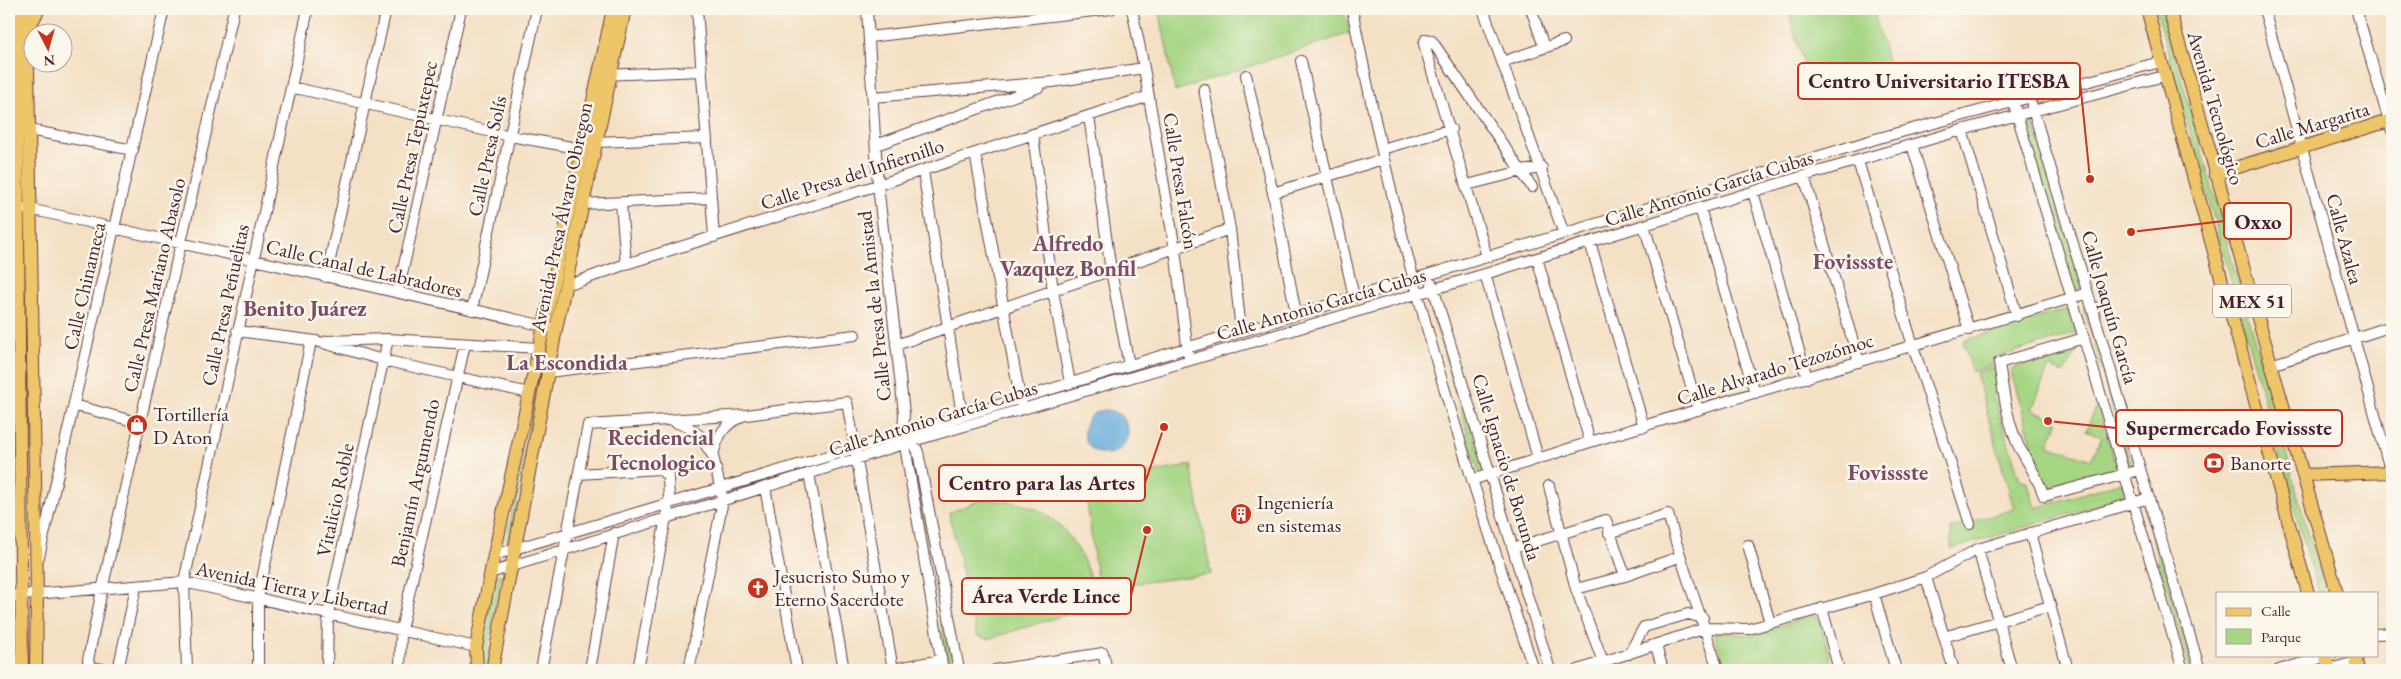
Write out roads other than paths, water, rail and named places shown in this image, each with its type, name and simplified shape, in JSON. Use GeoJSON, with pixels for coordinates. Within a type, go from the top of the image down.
{"type":"FeatureCollection","features":[{"type":"Feature","properties":{"kind":"main road"},"geometry":{"type":"LineString","coordinates":[[16,9],[22,34],[18,208],[19,302],[15,400],[22,595],[22,670]]}},
{"type":"Feature","properties":{"kind":"main road"},"geometry":{"type":"LineString","coordinates":[[24,22],[27,9]]}},
{"type":"Feature","properties":{"kind":"main road"},"geometry":{"type":"LineString","coordinates":[[30,22],[39,9]]}},
{"type":"Feature","properties":{"kind":"main road"},"geometry":{"type":"LineString","coordinates":[[477,670],[476,647],[490,573],[539,348],[550,328],[583,149],[605,76],[613,9]]}},
{"type":"Feature","properties":{"kind":"main road","name":"Avenida Presa Álvaro Obregon"},"geometry":{"type":"LineString","coordinates":[[492,670],[548,372],[550,328],[566,283],[595,142],[605,76],[625,9]]}},
{"type":"Feature","properties":{"kind":"main road","name":"Avenida Tecnológico"},"geometry":{"type":"LineString","coordinates":[[2147,9],[2160,62],[2308,592]]}},
{"type":"Feature","properties":{"kind":"main road","name":"Avenida Tecnológico"},"geometry":{"type":"LineString","coordinates":[[2169,9],[2337,592]]}},
{"type":"Feature","properties":{"kind":"main road"},"geometry":{"type":"LineString","coordinates":[[9,24],[22,34]]}},
{"type":"Feature","properties":{"kind":"main road"},"geometry":{"type":"LineString","coordinates":[[25,72],[29,130],[18,208],[37,594],[36,670]]}},
{"type":"Feature","properties":{"kind":"main road","name":"Calle Margarita"},"geometry":{"type":"LineString","coordinates":[[2215,174],[2391,124]]}},
{"type":"Feature","properties":{"kind":"main road"},"geometry":{"type":"LineString","coordinates":[[2303,475],[2392,474]]}},
{"type":"Feature","properties":{"kind":"street","name":"Calle Chinameca"},"geometry":{"type":"LineString","coordinates":[[36,570],[116,228],[164,9]]}},
{"type":"Feature","properties":{"kind":"street","name":"Calle Presa Mariano Abasolo"},"geometry":{"type":"LineString","coordinates":[[108,670],[90,667],[87,664],[102,590],[182,245],[234,9]]}},
{"type":"Feature","properties":{"kind":"street","name":"Calle Presa Peñuelitas"},"geometry":{"type":"LineString","coordinates":[[187,670],[184,582],[252,260],[308,9]]}},
{"type":"Feature","properties":{"kind":"street"},"geometry":{"type":"LineString","coordinates":[[326,277],[386,9]]}},
{"type":"Feature","properties":{"kind":"street","name":"Calle Presa Tepuxtepec"},"geometry":{"type":"LineString","coordinates":[[398,292],[461,9]]}},
{"type":"Feature","properties":{"kind":"street","name":"Calle Presa Solís"},"geometry":{"type":"LineString","coordinates":[[472,310],[537,9]]}},
{"type":"Feature","properties":{"kind":"street"},"geometry":{"type":"LineString","coordinates":[[697,9],[714,237]]}},
{"type":"Feature","properties":{"kind":"street","name":"Calle Presa de la Amistad"},"geometry":{"type":"LineString","coordinates":[[867,9],[878,186],[904,420],[908,438]]}},
{"type":"Feature","properties":{"kind":"street"},"geometry":{"type":"LineString","coordinates":[[869,37],[1111,9]]}},
{"type":"Feature","properties":{"kind":"street","name":"Calle Presa Falcón"},"geometry":{"type":"LineString","coordinates":[[1132,9],[1175,250],[1190,360]]}},
{"type":"Feature","properties":{"kind":"street","name":"Calle Ignacio de Borunda"},"geometry":{"type":"LineString","coordinates":[[1352,9],[1383,154],[1414,280],[1472,480],[1534,670]]}},
{"type":"Feature","properties":{"kind":"street"},"geometry":{"type":"LineString","coordinates":[[1483,9],[1542,168],[1564,234]]}},
{"type":"Feature","properties":{"kind":"street"},"geometry":{"type":"LineString","coordinates":[[1532,9],[1544,47]]}},
{"type":"Feature","properties":{"kind":"street","name":"Calle Azalea"},"geometry":{"type":"LineString","coordinates":[[2264,9],[2392,474]]}},
{"type":"Feature","properties":{"kind":"street"},"geometry":{"type":"LineString","coordinates":[[2356,9],[2391,124]]}},
{"type":"Feature","properties":{"kind":"street"},"geometry":{"type":"LineString","coordinates":[[1487,258],[1451,129],[1424,44],[1426,38],[1432,41],[1532,187]]}},
{"type":"Feature","properties":{"kind":"street"},"geometry":{"type":"LineString","coordinates":[[1502,62],[1564,41]]}},
{"type":"Feature","properties":{"kind":"street"},"geometry":{"type":"LineString","coordinates":[[1300,61],[1354,297]]}},
{"type":"Feature","properties":{"kind":"street","name":"Calle Antonio García Cubas"},"geometry":{"type":"LineString","coordinates":[[490,573],[857,458],[962,415],[1187,346],[1414,280],[1879,138],[2160,62]]}},
{"type":"Feature","properties":{"kind":"street"},"geometry":{"type":"LineString","coordinates":[[873,97],[1052,82],[1144,68]]}},
{"type":"Feature","properties":{"kind":"street"},"geometry":{"type":"LineString","coordinates":[[605,76],[702,71]]}},
{"type":"Feature","properties":{"kind":"street"},"geometry":{"type":"LineString","coordinates":[[1246,75],[1273,193],[1296,314]]}},
{"type":"Feature","properties":{"kind":"street","name":"Calle Antonio García Cubas"},"geometry":{"type":"LineString","coordinates":[[494,555],[854,447],[908,438],[1022,410],[1418,294],[1804,176],[2034,110],[2164,76]]}},
{"type":"Feature","properties":{"kind":"street"},"geometry":{"type":"LineString","coordinates":[[876,145],[1052,82]]}},
{"type":"Feature","properties":{"kind":"street"},"geometry":{"type":"LineString","coordinates":[[2075,85],[2078,99]]}},
{"type":"Feature","properties":{"kind":"street"},"geometry":{"type":"LineString","coordinates":[[291,87],[437,118],[510,136],[583,149]]}},
{"type":"Feature","properties":{"kind":"street"},"geometry":{"type":"LineString","coordinates":[[1204,89],[1230,229],[1241,331]]}},
{"type":"Feature","properties":{"kind":"street","name":"Calle Presa del Infiernillo"},"geometry":{"type":"LineString","coordinates":[[566,283],[577,282],[626,264],[878,186],[1149,96]]}},
{"type":"Feature","properties":{"kind":"street","name":"Calle Joaquín García"},"geometry":{"type":"LineString","coordinates":[[2030,98],[2200,670]]}},
{"type":"Feature","properties":{"kind":"street","name":"Calle Joaquín García"},"geometry":{"type":"LineString","coordinates":[[2013,103],[2183,670]]}},
{"type":"Feature","properties":{"kind":"street"},"geometry":{"type":"LineString","coordinates":[[1089,116],[1112,271],[1129,365]]}},
{"type":"Feature","properties":{"kind":"street"},"geometry":{"type":"LineString","coordinates":[[1273,193],[1326,176],[1451,129]]}},
{"type":"Feature","properties":{"kind":"street"},"geometry":{"type":"LineString","coordinates":[[29,130],[133,150]]}},
{"type":"Feature","properties":{"kind":"street"},"geometry":{"type":"LineString","coordinates":[[1962,130],[2017,316]]}},
{"type":"Feature","properties":{"kind":"street"},"geometry":{"type":"LineString","coordinates":[[1033,134],[1053,291],[1070,383]]}},
{"type":"Feature","properties":{"kind":"street"},"geometry":{"type":"LineString","coordinates":[[595,142],[707,138]]}},
{"type":"Feature","properties":{"kind":"street"},"geometry":{"type":"LineString","coordinates":[[1879,138],[1883,153]]}},
{"type":"Feature","properties":{"kind":"street"},"geometry":{"type":"LineString","coordinates":[[1912,145],[1969,330]]}},
{"type":"Feature","properties":{"kind":"street"},"geometry":{"type":"LineString","coordinates":[[975,153],[1022,410]]}},
{"type":"Feature","properties":{"kind":"street"},"geometry":{"type":"LineString","coordinates":[[1858,161],[1913,346],[1970,524]]}},
{"type":"Feature","properties":{"kind":"street"},"geometry":{"type":"LineString","coordinates":[[1467,185],[1542,168]]}},
{"type":"Feature","properties":{"kind":"street"},"geometry":{"type":"LineString","coordinates":[[923,171],[962,415]]}},
{"type":"Feature","properties":{"kind":"street"},"geometry":{"type":"LineString","coordinates":[[1804,176],[1859,362]]}},
{"type":"Feature","properties":{"kind":"street"},"geometry":{"type":"LineString","coordinates":[[1753,192],[1807,378]]}},
{"type":"Feature","properties":{"kind":"street"},"geometry":{"type":"LineString","coordinates":[[583,204],[620,204],[711,198]]}},
{"type":"Feature","properties":{"kind":"street"},"geometry":{"type":"LineString","coordinates":[[620,204],[626,264]]}},
{"type":"Feature","properties":{"kind":"street","name":"Calle Canal de Labradores"},"geometry":{"type":"LineString","coordinates":[[18,208],[116,228],[182,245],[398,292],[550,328]]}},
{"type":"Feature","properties":{"kind":"street"},"geometry":{"type":"LineString","coordinates":[[1700,208],[1755,393]]}},
{"type":"Feature","properties":{"kind":"street"},"geometry":{"type":"LineString","coordinates":[[1644,226],[1698,410]]}},
{"type":"Feature","properties":{"kind":"street"},"geometry":{"type":"LineString","coordinates":[[896,345],[1175,250],[1230,229]]}},
{"type":"Feature","properties":{"kind":"street"},"geometry":{"type":"LineString","coordinates":[[1590,242],[1644,427]]}},
{"type":"Feature","properties":{"kind":"street"},"geometry":{"type":"LineString","coordinates":[[1537,258],[1590,442]]}},
{"type":"Feature","properties":{"kind":"street"},"geometry":{"type":"LineString","coordinates":[[1484,274],[1538,458]]}},
{"type":"Feature","properties":{"kind":"street","name":"Calle Ignacio de Borunda"},"geometry":{"type":"LineString","coordinates":[[1429,275],[1491,472],[1550,670]]}},
{"type":"Feature","properties":{"kind":"street","name":"Calle Alvarado Tezozómoc"},"geometry":{"type":"LineString","coordinates":[[1472,480],[1491,472],[2017,316],[2088,293]]}},
{"type":"Feature","properties":{"kind":"street"},"geometry":{"type":"LineString","coordinates":[[9,323],[19,302]]}},
{"type":"Feature","properties":{"kind":"street"},"geometry":{"type":"LineString","coordinates":[[2271,365],[2392,326]]}},
{"type":"Feature","properties":{"kind":"street"},"geometry":{"type":"LineString","coordinates":[[237,331],[313,341],[383,360],[529,393]]}},
{"type":"Feature","properties":{"kind":"street"},"geometry":{"type":"LineString","coordinates":[[548,372],[855,335]]}},
{"type":"Feature","properties":{"kind":"street"},"geometry":{"type":"LineString","coordinates":[[2084,338],[1999,363],[2004,397],[2019,446],[2037,474],[2044,496],[2140,470]]}},
{"type":"Feature","properties":{"kind":"street"},"geometry":{"type":"LineString","coordinates":[[313,341],[388,339],[539,348]]}},
{"type":"Feature","properties":{"kind":"street","name":"Vitalicio Roble"},"geometry":{"type":"LineString","coordinates":[[328,670],[328,614],[388,339]]}},
{"type":"Feature","properties":{"kind":"street"},"geometry":{"type":"LineString","coordinates":[[258,670],[258,599],[313,341]]}},
{"type":"Feature","properties":{"kind":"street","name":"Benjamín Argumendo"},"geometry":{"type":"LineString","coordinates":[[400,670],[401,630],[456,376],[465,344]]}},
{"type":"Feature","properties":{"kind":"street"},"geometry":{"type":"LineString","coordinates":[[541,670],[588,425],[746,415],[847,402],[891,670],[942,665],[908,438]]}},
{"type":"Feature","properties":{"kind":"street"},"geometry":{"type":"LineString","coordinates":[[74,405],[140,423]]}},
{"type":"Feature","properties":{"kind":"street"},"geometry":{"type":"LineString","coordinates":[[713,456],[716,442],[724,428],[746,415]]}},
{"type":"Feature","properties":{"kind":"street"},"geometry":{"type":"LineString","coordinates":[[672,420],[688,427],[699,435],[713,456],[723,500],[689,670]]}},
{"type":"Feature","properties":{"kind":"street"},"geometry":{"type":"LineString","coordinates":[[908,438],[918,452],[959,670]]}},
{"type":"Feature","properties":{"kind":"street"},"geometry":{"type":"LineString","coordinates":[[579,474],[659,469],[668,476],[669,501],[638,670]]}},
{"type":"Feature","properties":{"kind":"street"},"geometry":{"type":"LineString","coordinates":[[809,473],[844,670]]}},
{"type":"Feature","properties":{"kind":"street"},"geometry":{"type":"LineString","coordinates":[[1549,486],[1576,589],[1605,666]]}},
{"type":"Feature","properties":{"kind":"street"},"geometry":{"type":"LineString","coordinates":[[765,487],[797,670]]}},
{"type":"Feature","properties":{"kind":"street"},"geometry":{"type":"LineString","coordinates":[[1629,654],[1644,627],[1688,614],[1704,623],[1749,629],[1874,594],[1926,577],[1978,549],[2148,498]]}},
{"type":"Feature","properties":{"kind":"street"},"geometry":{"type":"LineString","coordinates":[[1609,533],[1668,514],[1679,557],[1704,623],[1718,670]]}},
{"type":"Feature","properties":{"kind":"street"},"geometry":{"type":"LineString","coordinates":[[1514,548],[1606,520],[1609,533],[1626,576]]}},
{"type":"Feature","properties":{"kind":"street"},"geometry":{"type":"LineString","coordinates":[[590,670],[614,533]]}},
{"type":"Feature","properties":{"kind":"street"},"geometry":{"type":"LineString","coordinates":[[2030,533],[2068,670]]}},
{"type":"Feature","properties":{"kind":"street"},"geometry":{"type":"LineString","coordinates":[[1748,545],[1770,623]]}},
{"type":"Feature","properties":{"kind":"street"},"geometry":{"type":"LineString","coordinates":[[1978,549],[2012,670]]}},
{"type":"Feature","properties":{"kind":"street"},"geometry":{"type":"LineString","coordinates":[[1576,589],[1626,576],[1679,557]]}},
{"type":"Feature","properties":{"kind":"street"},"geometry":{"type":"LineString","coordinates":[[1926,577],[1954,670]]}},
{"type":"Feature","properties":{"kind":"street","name":"Avenida Tierra y Libertad"},"geometry":{"type":"LineString","coordinates":[[9,596],[184,582],[476,647]]}},
{"type":"Feature","properties":{"kind":"street"},"geometry":{"type":"LineString","coordinates":[[118,670],[136,587]]}},
{"type":"Feature","properties":{"kind":"street"},"geometry":{"type":"LineString","coordinates":[[1874,594],[1896,670]]}},
{"type":"Feature","properties":{"kind":"street"},"geometry":{"type":"LineString","coordinates":[[1944,637],[2050,606]]}},
{"type":"Feature","properties":{"kind":"street"},"geometry":{"type":"LineString","coordinates":[[1822,608],[1839,670]]}},
{"type":"Feature","properties":{"kind":"street"},"geometry":{"type":"LineString","coordinates":[[1578,670],[1605,666],[1629,654],[1656,646],[1704,623]]}},
{"type":"Feature","properties":{"kind":"street"},"geometry":{"type":"LineString","coordinates":[[2378,634],[2392,633]]}},
{"type":"Feature","properties":{"kind":"street"},"geometry":{"type":"LineString","coordinates":[[1656,646],[1663,670]]}},
{"type":"Feature","properties":{"kind":"street"},"geometry":{"type":"LineString","coordinates":[[995,670],[1103,652],[1107,670]]}},
{"type":"Feature","properties":{"kind":"street"},"geometry":{"type":"LineString","coordinates":[[2278,670],[2328,663],[2356,662]]}},
{"type":"Feature","properties":{"kind":"water"},"geometry":{"type":"Polygon","coordinates":[[[1110,410],[1122,416],[1127,423],[1127,441],[1122,448],[1115,453],[1102,454],[1090,448],[1085,441],[1084,428],[1090,416],[1097,411],[1110,410]]]}},
{"type":"Feature","properties":{"kind":"place","name":"Centro Universitario ITESBA"},"geometry":{"type":"Point","coordinates":[2090,179]}},
{"type":"Feature","properties":{"kind":"place","name":"Oxxo"},"geometry":{"type":"Point","coordinates":[2131,232]}},
{"type":"Feature","properties":{"kind":"place","name":"Supermercado Fovissste"},"geometry":{"type":"Point","coordinates":[2048,421]}},
{"type":"Feature","properties":{"kind":"place","name":"Tortillería D Aton"},"geometry":{"type":"Point","coordinates":[137,425]}},
{"type":"Feature","properties":{"kind":"place","name":"Centro para las Artes"},"geometry":{"type":"Point","coordinates":[1164,427]}},
{"type":"Feature","properties":{"kind":"place","name":"Banorte"},"geometry":{"type":"Point","coordinates":[2214,463]}},
{"type":"Feature","properties":{"kind":"place","name":"Ingeniería en sistemas"},"geometry":{"type":"Point","coordinates":[1241,514]}},
{"type":"Feature","properties":{"kind":"place","name":"Área Verde Lince"},"geometry":{"type":"Point","coordinates":[1147,530]}},
{"type":"Feature","properties":{"kind":"place","name":"Jesucristo Sumo y Eterno Sacerdote"},"geometry":{"type":"Point","coordinates":[758,588]}},
{"type":"Feature","properties":{"kind":"district","name":"Alfredo Vazquez Bonfil"},"geometry":{"type":"Point","coordinates":[1068,256]}},
{"type":"Feature","properties":{"kind":"district","name":"Fovissste"},"geometry":{"type":"Point","coordinates":[1853,261]}},
{"type":"Feature","properties":{"kind":"district","name":"Benito Juárez"},"geometry":{"type":"Point","coordinates":[305,308]}},
{"type":"Feature","properties":{"kind":"district","name":"La Escondida"},"geometry":{"type":"Point","coordinates":[567,362]}},
{"type":"Feature","properties":{"kind":"district","name":"Recidencial Tecnologico"},"geometry":{"type":"Point","coordinates":[661,450]}},
{"type":"Feature","properties":{"kind":"district","name":"Fovissste"},"geometry":{"type":"Point","coordinates":[1888,472]}}]}
